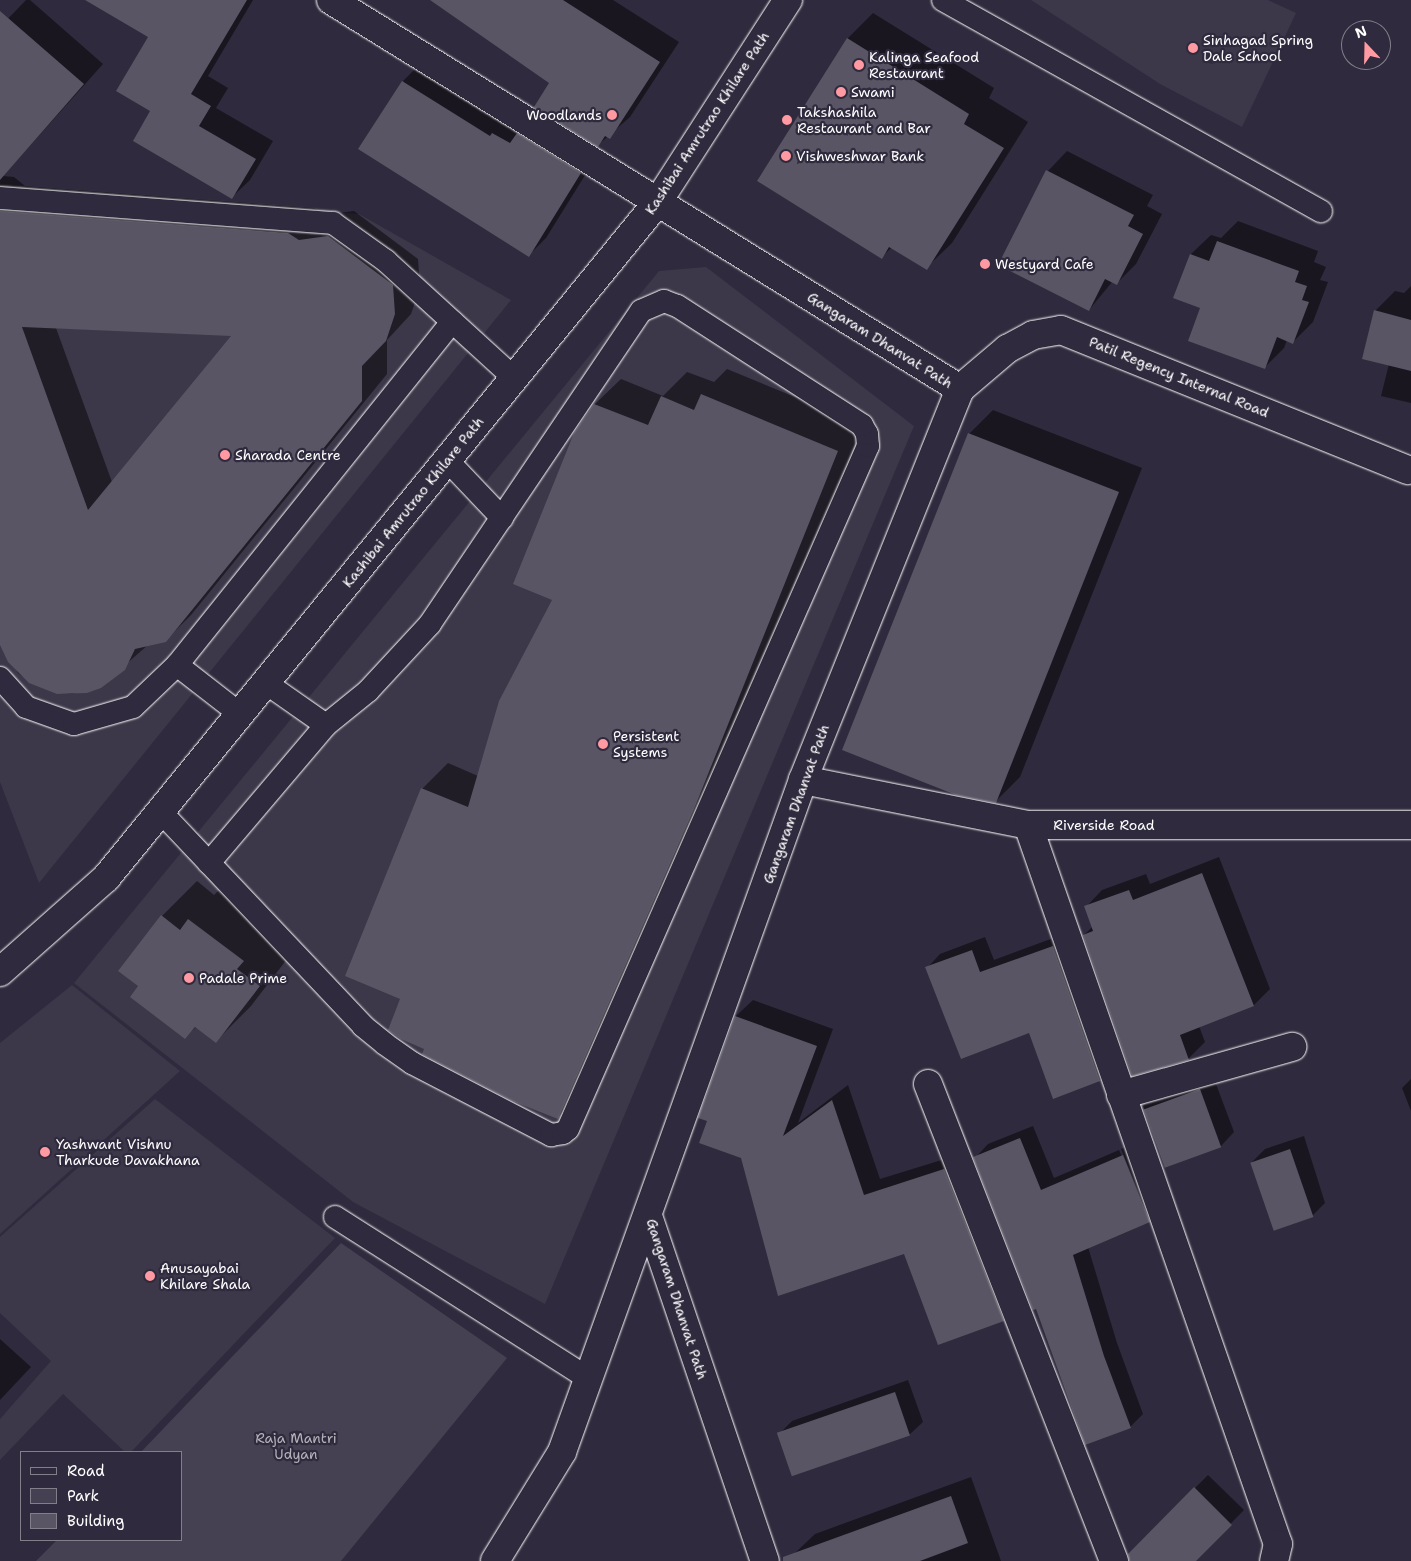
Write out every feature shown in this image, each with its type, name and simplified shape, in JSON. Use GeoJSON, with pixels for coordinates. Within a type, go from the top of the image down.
{"type":"FeatureCollection","features":[{"type":"Feature","properties":{"kind":"street","name":"Gangaram Dhanvat Path"},"geometry":{"type":"LineString","coordinates":[[331,0],[960,389],[802,780],[648,1216],[764,1561]]}},
{"type":"Feature","properties":{"kind":"street","name":"Kashibai Amrutrao Khilare Path"},"geometry":{"type":"LineString","coordinates":[[0,972],[106,878],[657,203],[788,0]]}},
{"type":"Feature","properties":{"kind":"street","name":"Patil Regency Internal Road"},"geometry":{"type":"LineString","coordinates":[[960,389],[1007,349],[1033,335],[1061,330],[1408,470]]}},
{"type":"Feature","properties":{"kind":"street","name":"Riverside Road"},"geometry":{"type":"LineString","coordinates":[[802,780],[1028,825],[1411,825]]}},
{"type":"Feature","properties":{"kind":"street"},"geometry":{"type":"LineString","coordinates":[[1028,825],[1278,1544],[1274,1561]]}},
{"type":"Feature","properties":{"kind":"street"},"geometry":{"type":"LineString","coordinates":[[1121,1095],[1292,1048]]}},
{"type":"Feature","properties":{"kind":"street"},"geometry":{"type":"LineString","coordinates":[[928,1084],[1114,1561]]}},
{"type":"Feature","properties":{"kind":"street"},"geometry":{"type":"LineString","coordinates":[[495,1561],[562,1452],[648,1216]]}},
{"type":"Feature","properties":{"kind":"lane"},"geometry":{"type":"LineString","coordinates":[[943,0],[1321,211]]}},
{"type":"Feature","properties":{"kind":"lane"},"geometry":{"type":"LineString","coordinates":[[0,198],[333,223],[386,262],[514,378]]}},
{"type":"Feature","properties":{"kind":"lane"},"geometry":{"type":"LineString","coordinates":[[160,811],[209,863],[363,1026],[384,1044],[412,1063],[551,1136],[563,1134],[568,1129],[868,446],[867,434],[855,419],[678,306],[664,301],[652,304],[641,311],[430,624],[368,691],[326,726],[209,863]]}},
{"type":"Feature","properties":{"kind":"lane"},"geometry":{"type":"LineString","coordinates":[[0,678],[26,707],[74,724],[133,707],[177,665],[452,322]]}},
{"type":"Feature","properties":{"kind":"lane"},"geometry":{"type":"LineString","coordinates":[[447,460],[502,518]]}},
{"type":"Feature","properties":{"kind":"lane"},"geometry":{"type":"LineString","coordinates":[[177,665],[240,714]]}},
{"type":"Feature","properties":{"kind":"lane"},"geometry":{"type":"LineString","coordinates":[[266,683],[326,726]]}},
{"type":"Feature","properties":{"kind":"lane"},"geometry":{"type":"LineString","coordinates":[[335,1217],[589,1379]]}},
{"type":"Feature","properties":{"kind":"shaded area","name":"Sinhagad Spring Dale School"},"geometry":{"type":"Polygon","coordinates":[[[1031,0],[1268,0],[1296,13],[1242,127],[1160,84],[1031,0]]]}},
{"type":"Feature","properties":{"kind":"shaded area"},"geometry":{"type":"Polygon","coordinates":[[[0,188],[359,214],[511,300],[39,883],[0,782],[0,188]]]}},
{"type":"Feature","properties":{"kind":"shaded area"},"geometry":{"type":"Polygon","coordinates":[[[706,267],[914,426],[545,1304],[353,1202],[74,983],[659,271],[706,267]]]}},
{"type":"Feature","properties":{"kind":"shaded area","name":"Yashwant Vishnu Tharkude Davakhana"},"geometry":{"type":"Polygon","coordinates":[[[72,985],[180,1071],[0,1234],[0,1043],[72,985]]]}},
{"type":"Feature","properties":{"kind":"shaded area","name":"Anusayabai Khilare Shala"},"geometry":{"type":"Polygon","coordinates":[[[155,1099],[335,1238],[132,1451],[124,1451],[63,1394],[0,1460],[0,1419],[51,1361],[0,1313],[0,1237],[155,1099]]]}},
{"type":"Feature","properties":{"kind":"green space","name":"Raja Mantri Udyan"},"geometry":{"type":"Polygon","coordinates":[[[341,1243],[507,1358],[341,1561],[36,1561],[56,1541],[182,1541],[182,1451],[142,1451],[341,1243]]]}},
{"type":"Feature","properties":{"kind":"building"},"geometry":{"type":"Polygon","coordinates":[[[85,0],[247,0],[191,94],[211,106],[199,126],[256,159],[232,199],[133,141],[150,111],[116,91],[148,37],[85,0]]]}},
{"type":"Feature","properties":{"kind":"building"},"geometry":{"type":"Polygon","coordinates":[[[430,0],[563,0],[660,62],[610,139],[605,136],[598,147],[534,107],[549,83],[430,0]]]}},
{"type":"Feature","properties":{"kind":"building"},"geometry":{"type":"Polygon","coordinates":[[[0,11],[84,84],[0,180],[0,11]]]}},
{"type":"Feature","properties":{"kind":"building"},"geometry":{"type":"Polygon","coordinates":[[[847,38],[969,114],[964,124],[1004,148],[927,270],[889,247],[882,259],[757,181],[847,38]]]}},
{"type":"Feature","properties":{"kind":"building"},"geometry":{"type":"Polygon","coordinates":[[[402,81],[490,136],[492,133],[510,143],[517,133],[581,173],[529,257],[358,149],[402,81]]]}},
{"type":"Feature","properties":{"kind":"building"},"geometry":{"type":"Polygon","coordinates":[[[1046,170],[1134,215],[1128,226],[1143,234],[1117,285],[1105,279],[1089,311],[998,265],[1046,170]]]}},
{"type":"Feature","properties":{"kind":"building","name":"Sharada Centre"},"geometry":{"type":"Polygon","coordinates":[[[0,211],[288,233],[299,240],[328,236],[393,285],[395,314],[386,341],[362,366],[362,401],[166,642],[135,649],[125,670],[101,688],[87,693],[57,694],[29,683],[8,662],[0,645],[0,211]],[[22,327],[88,510],[231,336],[22,327]]]}},
{"type":"Feature","properties":{"kind":"building"},"geometry":{"type":"Polygon","coordinates":[[[1217,241],[1299,271],[1295,282],[1307,286],[1302,300],[1309,302],[1293,344],[1277,337],[1265,369],[1188,341],[1200,308],[1173,298],[1190,254],[1209,261],[1217,241]]]}},
{"type":"Feature","properties":{"kind":"building"},"geometry":{"type":"Polygon","coordinates":[[[1374,310],[1411,320],[1411,371],[1362,359],[1374,310]]]}},
{"type":"Feature","properties":{"kind":"building","name":"Persistent Systems"},"geometry":{"type":"Polygon","coordinates":[[[701,394],[838,451],[694,809],[558,1119],[515,1102],[422,1054],[424,1049],[401,1039],[388,1030],[400,999],[345,976],[421,788],[468,807],[499,701],[552,600],[513,584],[574,433],[594,404],[648,425],[661,396],[694,410],[701,394]]]}},
{"type":"Feature","properties":{"kind":"building"},"geometry":{"type":"Polygon","coordinates":[[[968,433],[1119,492],[996,803],[956,795],[842,750],[968,433]]]}},
{"type":"Feature","properties":{"kind":"building"},"geometry":{"type":"Polygon","coordinates":[[[1202,873],[1254,1006],[1180,1035],[1189,1060],[1132,1076],[1083,935],[1093,931],[1084,906],[1129,890],[1133,900],[1202,873]]]}},
{"type":"Feature","properties":{"kind":"building","name":"Padale Prime"},"geometry":{"type":"Polygon","coordinates":[[[161,915],[180,930],[188,919],[244,961],[237,969],[260,986],[216,1043],[195,1027],[185,1039],[130,997],[138,986],[118,971],[161,915]]]}},
{"type":"Feature","properties":{"kind":"building"},"geometry":{"type":"Polygon","coordinates":[[[1053,946],[1100,1081],[1053,1099],[1029,1033],[961,1059],[925,967],[972,950],[980,972],[1053,946]]]}},
{"type":"Feature","properties":{"kind":"building"},"geometry":{"type":"Polygon","coordinates":[[[735,1016],[817,1046],[783,1136],[832,1100],[864,1195],[944,1169],[1004,1321],[938,1345],[904,1254],[778,1296],[741,1158],[699,1143],[707,1121],[698,1118],[735,1016]]]}},
{"type":"Feature","properties":{"kind":"building"},"geometry":{"type":"Polygon","coordinates":[[[1200,1089],[1221,1147],[1165,1168],[1144,1110],[1200,1089]]]}},
{"type":"Feature","properties":{"kind":"building"},"geometry":{"type":"Polygon","coordinates":[[[1020,1138],[1041,1190],[1123,1155],[1150,1222],[1073,1255],[1104,1356],[1131,1428],[1085,1445],[1036,1309],[1033,1310],[973,1157],[1020,1138]]]}},
{"type":"Feature","properties":{"kind":"building"},"geometry":{"type":"Polygon","coordinates":[[[1290,1149],[1313,1217],[1274,1231],[1250,1163],[1290,1149]]]}},
{"type":"Feature","properties":{"kind":"building"},"geometry":{"type":"Polygon","coordinates":[[[895,1392],[910,1435],[792,1476],[777,1433],[895,1392]]]}},
{"type":"Feature","properties":{"kind":"building"},"geometry":{"type":"Polygon","coordinates":[[[1194,1487],[1232,1525],[1196,1561],[1129,1561],[1128,1554],[1194,1487]]]}},
{"type":"Feature","properties":{"kind":"building"},"geometry":{"type":"Polygon","coordinates":[[[951,1496],[968,1543],[920,1561],[783,1561],[783,1557],[951,1496]]]}},
{"type":"Feature","properties":{"kind":"place","name":"Sinhagad Spring Dale School"},"geometry":{"type":"Point","coordinates":[1193,48]}},
{"type":"Feature","properties":{"kind":"place","name":"Kalinga Seafood Restaurant"},"geometry":{"type":"Point","coordinates":[859,65]}},
{"type":"Feature","properties":{"kind":"place","name":"Swami"},"geometry":{"type":"Point","coordinates":[841,92]}},
{"type":"Feature","properties":{"kind":"place","name":"Woodlands"},"geometry":{"type":"Point","coordinates":[612,115]}},
{"type":"Feature","properties":{"kind":"place","name":"Takshashila Restaurant and Bar"},"geometry":{"type":"Point","coordinates":[787,120]}},
{"type":"Feature","properties":{"kind":"place","name":"Vishweshwar Bank"},"geometry":{"type":"Point","coordinates":[786,156]}},
{"type":"Feature","properties":{"kind":"place","name":"Westyard Cafe"},"geometry":{"type":"Point","coordinates":[985,264]}},
{"type":"Feature","properties":{"kind":"place","name":"Sharada Centre"},"geometry":{"type":"Point","coordinates":[225,455]}},
{"type":"Feature","properties":{"kind":"place","name":"Persistent Systems"},"geometry":{"type":"Point","coordinates":[603,744]}},
{"type":"Feature","properties":{"kind":"place","name":"Padale Prime"},"geometry":{"type":"Point","coordinates":[189,978]}},
{"type":"Feature","properties":{"kind":"place","name":"Yashwant Vishnu Tharkude Davakhana"},"geometry":{"type":"Point","coordinates":[45,1152]}},
{"type":"Feature","properties":{"kind":"place","name":"Anusayabai Khilare Shala"},"geometry":{"type":"Point","coordinates":[150,1276]}}]}
